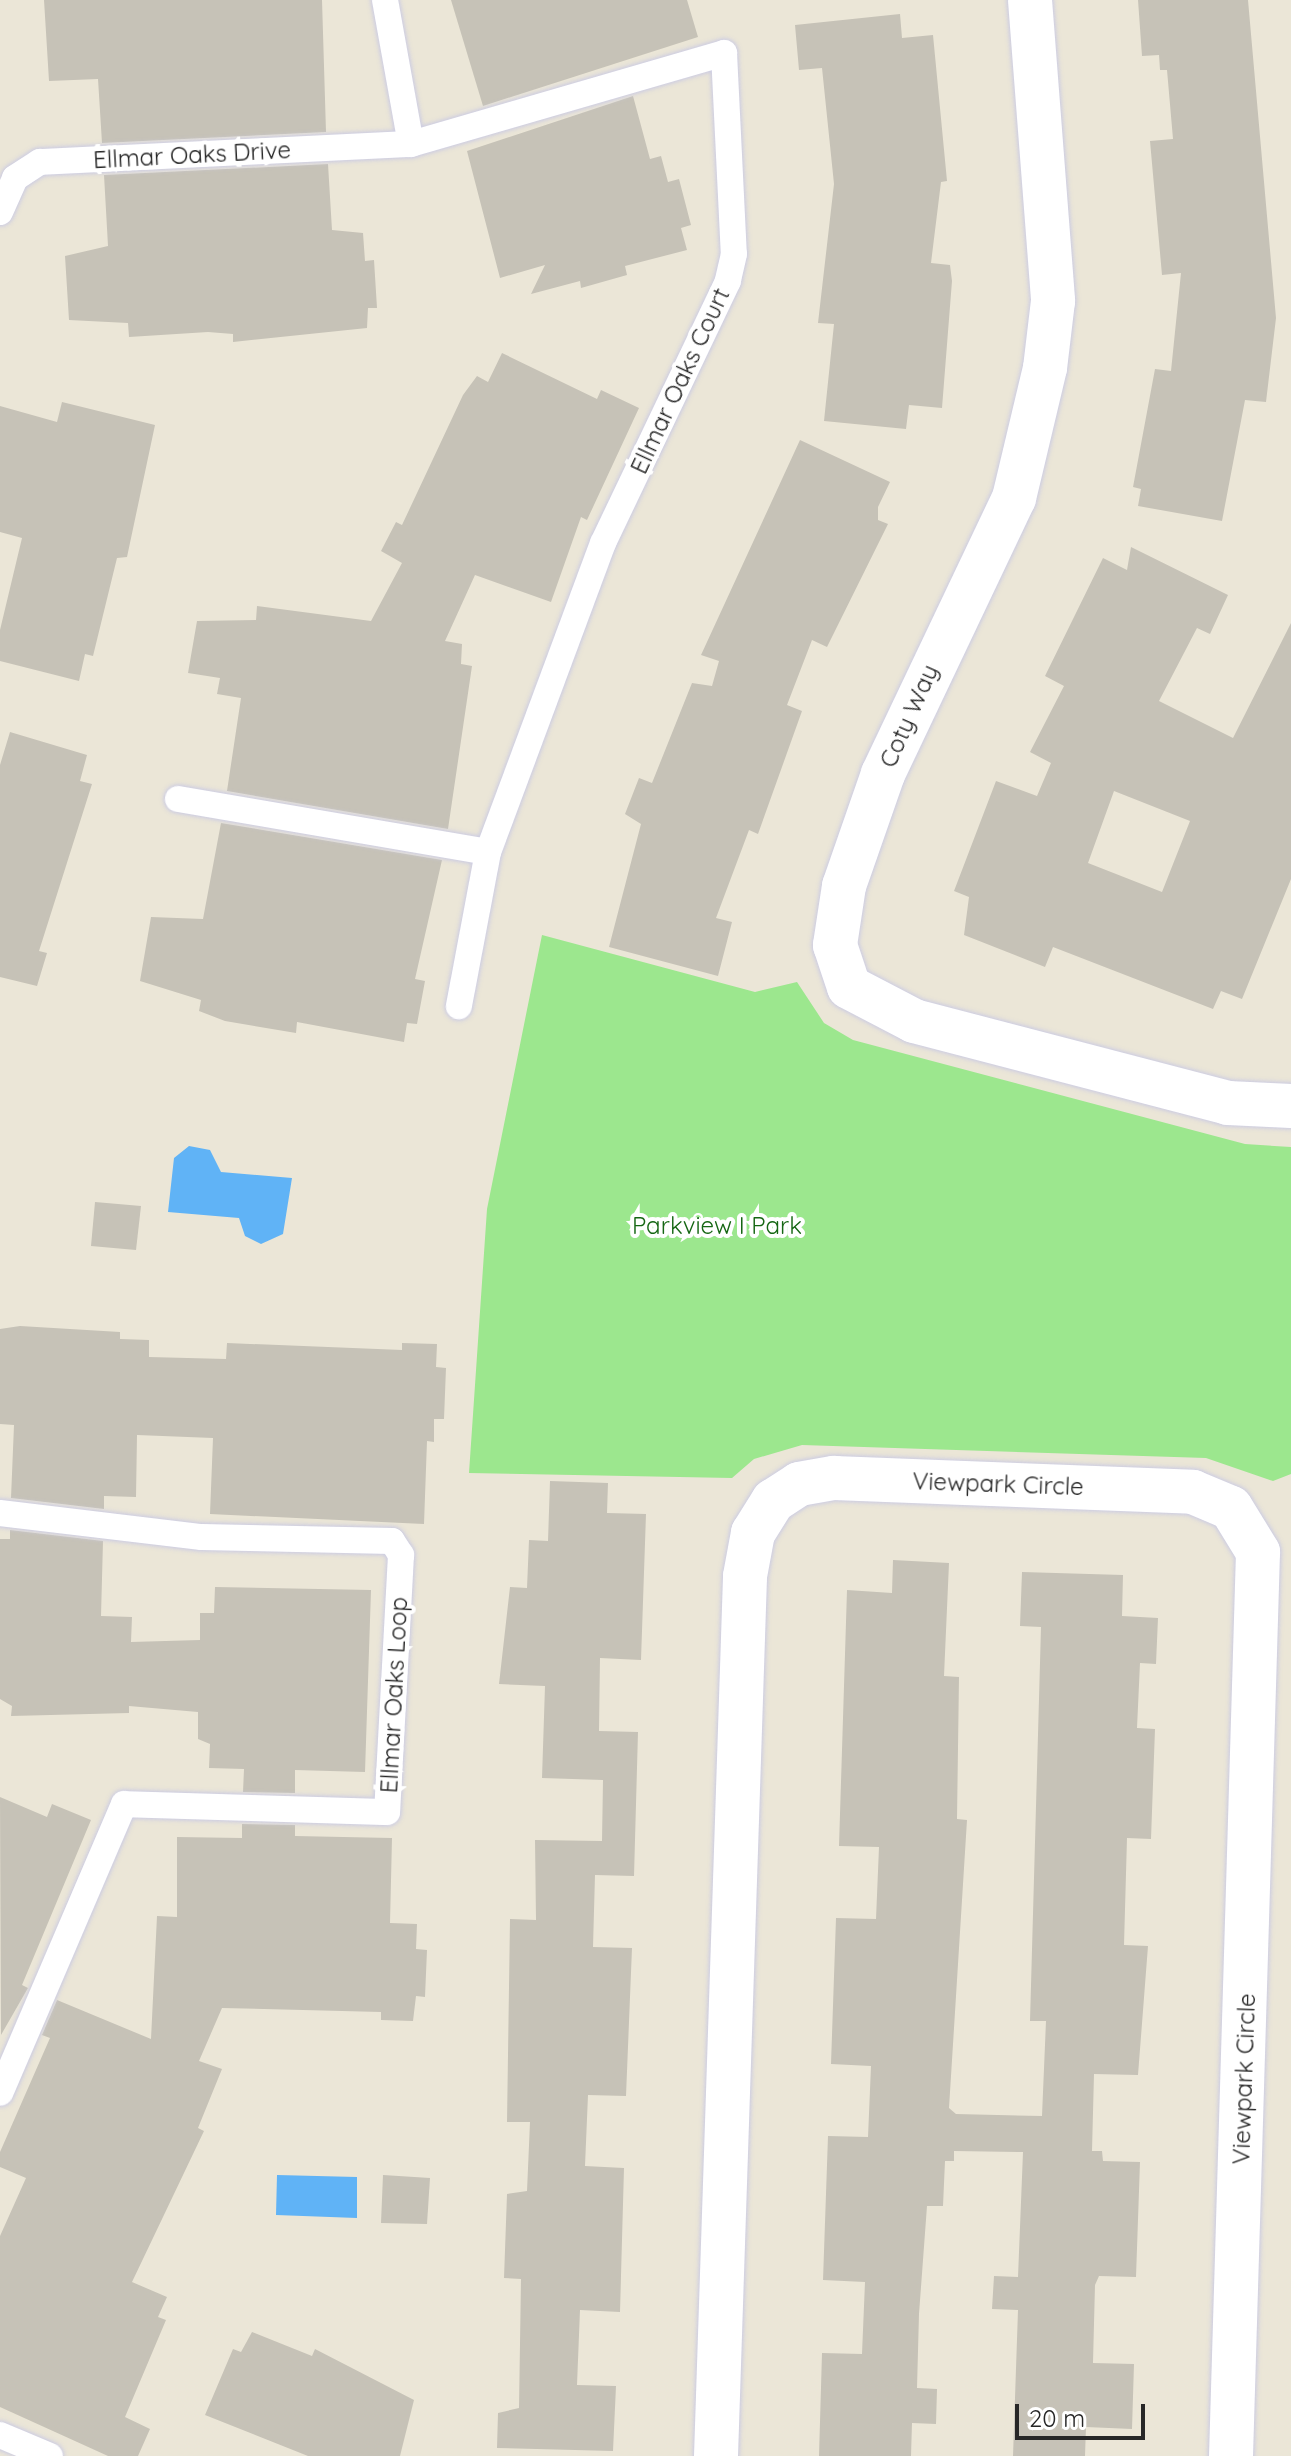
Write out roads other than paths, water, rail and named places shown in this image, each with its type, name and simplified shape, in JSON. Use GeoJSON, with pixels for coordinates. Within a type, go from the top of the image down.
{"type":"FeatureCollection","features":[{"type":"Feature","properties":{"kind":"street","name":"Coty Way"},"geometry":{"type":"LineString","coordinates":[[1030,0],[1053,301],[1042,383],[1014,498],[883,774],[844,886],[835,945],[849,987],[914,1021],[1228,1103],[1290,1107]]}},
{"type":"Feature","properties":{"kind":"street","name":"Viewpark Circle"},"geometry":{"type":"LineString","coordinates":[[716,2456],[745,1576],[753,1533],[773,1501],[799,1484],[834,1478],[1193,1492],[1231,1508],[1258,1552],[1231,2456]]}},
{"type":"Feature","properties":{"kind":"lane"},"geometry":{"type":"LineString","coordinates":[[385,0],[411,144]]}},
{"type":"Feature","properties":{"kind":"lane","name":"Ellmar Oaks Court"},"geometry":{"type":"LineString","coordinates":[[411,144],[724,53],[734,254],[728,281],[603,543],[488,852],[459,1006]]}},
{"type":"Feature","properties":{"kind":"lane","name":"Ellmar Oaks Drive"},"geometry":{"type":"LineString","coordinates":[[0,212],[15,178],[40,162],[411,144]]}},
{"type":"Feature","properties":{"kind":"lane"},"geometry":{"type":"LineString","coordinates":[[178,799],[488,852]]}},
{"type":"Feature","properties":{"kind":"lane","name":"Ellmar Oaks Loop"},"geometry":{"type":"LineString","coordinates":[[0,1513],[202,1537],[392,1541],[401,1555],[387,1812],[124,1804],[0,2093]]}},
{"type":"Feature","properties":{"kind":"lane"},"geometry":{"type":"LineString","coordinates":[[0,2435],[50,2456]]}},
{"type":"Feature","properties":{"kind":"water"},"geometry":{"type":"Polygon","coordinates":[[[189,1146],[210,1150],[221,1172],[292,1178],[283,1234],[261,1244],[245,1236],[239,1218],[168,1212],[174,1158],[189,1146]]]}},
{"type":"Feature","properties":{"kind":"water"},"geometry":{"type":"Polygon","coordinates":[[[277,2175],[357,2177],[357,2218],[276,2215],[277,2175]]]}},
{"type":"Feature","properties":{"kind":"park label","name":"Parkview I Park"},"geometry":{"type":"Point","coordinates":[717,1226]}}]}
